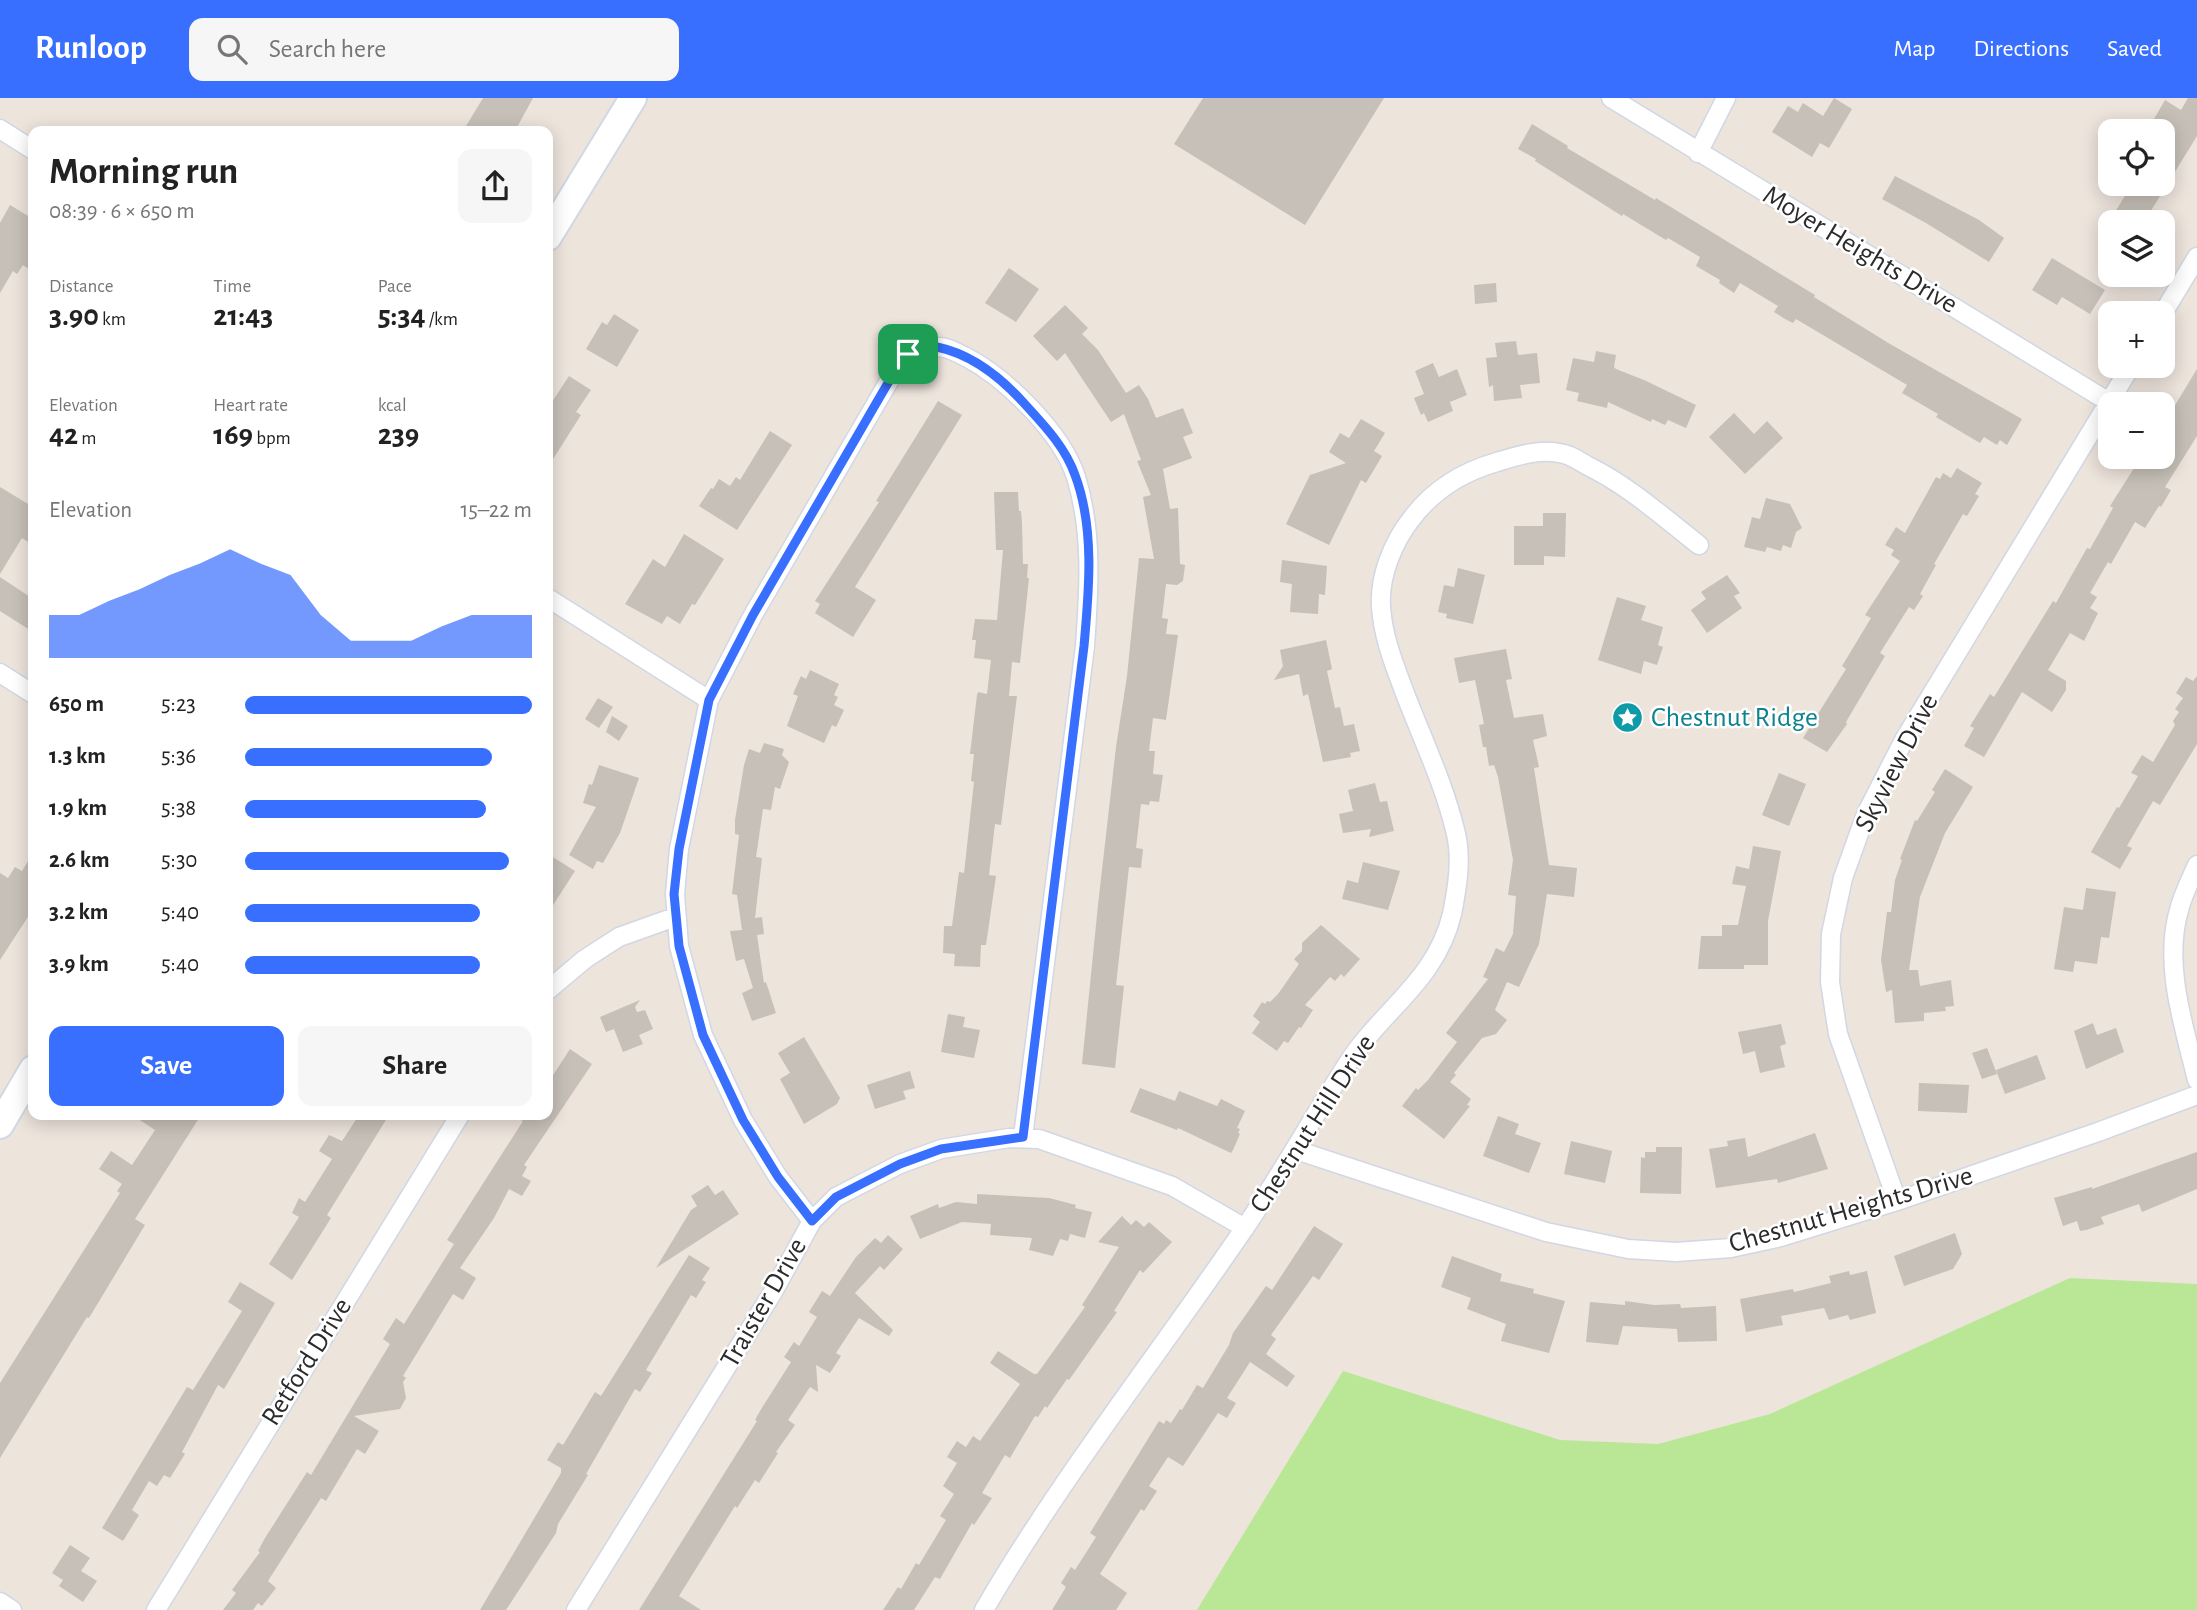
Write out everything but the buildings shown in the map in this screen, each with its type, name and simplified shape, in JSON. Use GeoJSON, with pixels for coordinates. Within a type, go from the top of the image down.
{"type":"FeatureCollection","features":[{"type":"Feature","properties":{"kind":"main road"},"geometry":{"type":"LineString","coordinates":[[553,229],[633,98]]}},
{"type":"Feature","properties":{"kind":"main road"},"geometry":{"type":"LineString","coordinates":[[0,1125],[28,1077]]}},
{"type":"Feature","properties":{"kind":"street","name":"Moyer Heights Drive"},"geometry":{"type":"LineString","coordinates":[[1611,98],[2098,395]]}},
{"type":"Feature","properties":{"kind":"street"},"geometry":{"type":"LineString","coordinates":[[1698,153],[1726,98]]}},
{"type":"Feature","properties":{"kind":"street"},"geometry":{"type":"LineString","coordinates":[[0,129],[28,147]]}},
{"type":"Feature","properties":{"kind":"street"},"geometry":{"type":"LineString","coordinates":[[2170,301],[2197,257]]}},
{"type":"Feature","properties":{"kind":"street"},"geometry":{"type":"LineString","coordinates":[[812,1221],[778,1177],[743,1120],[703,1035],[679,946],[675,917],[674,894],[679,849],[709,700],[753,615],[899,364],[908,354],[937,347],[951,350],[985,367],[1007,385],[1052,434],[1075,474],[1085,512],[1089,586],[1084,646],[1023,1137]]}},
{"type":"Feature","properties":{"kind":"street","name":"Skyview Drive"},"geometry":{"type":"LineString","coordinates":[[1897,1201],[1838,1034],[1830,982],[1831,934],[1843,877],[1867,814],[1903,740],[2098,420]]}},
{"type":"Feature","properties":{"kind":"street","name":"Chestnut Hill Drive"},"geometry":{"type":"LineString","coordinates":[[984,1610],[1071,1474],[1245,1228],[1350,1060],[1433,962],[1451,917],[1459,872],[1457,838],[1442,789],[1387,646],[1380,604],[1384,571],[1398,538],[1440,488],[1472,469],[1520,455],[1545,452],[1564,453],[1613,478],[1699,545]]}},
{"type":"Feature","properties":{"kind":"street"},"geometry":{"type":"LineString","coordinates":[[553,601],[709,700]]}},
{"type":"Feature","properties":{"kind":"street"},"geometry":{"type":"LineString","coordinates":[[0,673],[28,691]]}},
{"type":"Feature","properties":{"kind":"street"},"geometry":{"type":"LineString","coordinates":[[2197,864],[2178,911],[2174,953],[2178,1002],[2197,1080]]}},
{"type":"Feature","properties":{"kind":"street"},"geometry":{"type":"LineString","coordinates":[[553,986],[585,959],[619,937],[675,917]]}},
{"type":"Feature","properties":{"kind":"street","name":"Chestnut Heights Drive"},"geometry":{"type":"LineString","coordinates":[[1296,1150],[1546,1231],[1628,1249],[1676,1252],[1731,1248],[1781,1237],[1897,1201],[2197,1095]]}},
{"type":"Feature","properties":{"kind":"street","name":"Retford Drive"},"geometry":{"type":"LineString","coordinates":[[156,1610],[457,1120]]}},
{"type":"Feature","properties":{"kind":"street","name":"Traister Drive"},"geometry":{"type":"LineString","coordinates":[[576,1610],[773,1292],[812,1221],[836,1197],[900,1164],[941,1149],[1023,1137],[1039,1139],[1172,1186],[1245,1228]]}},
{"type":"Feature","properties":{"kind":"street"},"geometry":{"type":"LineString","coordinates":[[0,1602],[12,1610]]}},
{"type":"Feature","properties":{"kind":"green space"},"geometry":{"type":"Polygon","coordinates":[[[2070,1278],[2197,1284],[2197,1610],[1197,1610],[1343,1371],[1560,1440],[1658,1444],[1770,1414],[2070,1278]]]}},
{"type":"Feature","properties":{"kind":"place","name":"Chestnut Ridge"},"geometry":{"type":"Point","coordinates":[1628,718]}},
{"type":"Feature","properties":{"kind":"route"},"geometry":{"type":"LineString","coordinates":[[937,347],[951,350],[985,367],[1007,385],[1052,434],[1075,474],[1085,512],[1089,586],[1084,646],[1023,1137],[941,1149],[900,1164],[836,1197],[812,1221],[778,1177],[743,1120],[703,1035],[679,946],[674,894],[679,849],[709,700],[753,615],[899,364],[908,354],[937,347]]}}]}
